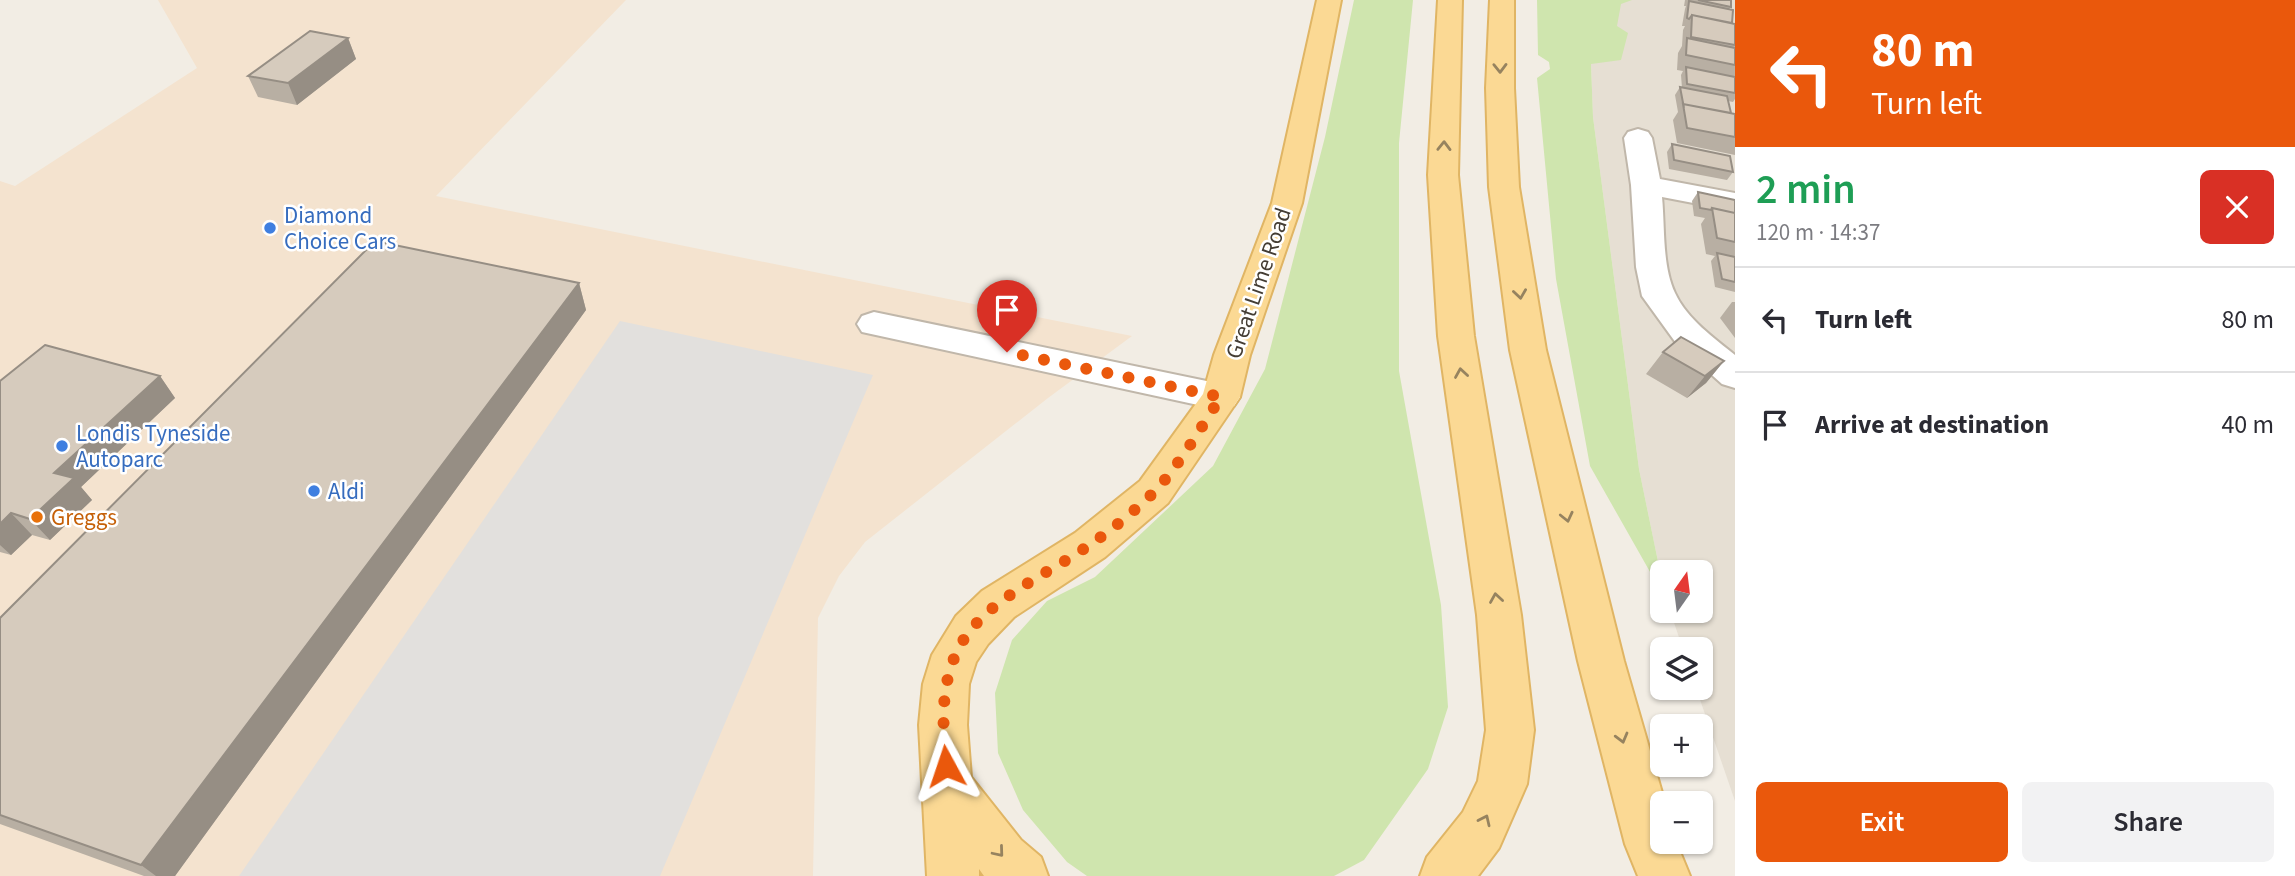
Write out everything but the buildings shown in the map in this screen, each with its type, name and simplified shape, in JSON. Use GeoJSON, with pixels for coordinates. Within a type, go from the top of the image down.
{"type":"FeatureCollection","features":[{"type":"Feature","properties":{"kind":"main road","name":"Great Lime Road"},"geometry":{"type":"LineString","coordinates":[[953,876],[943,725],[946,684],[955,655],[972,630],[998,604],[1090,545],[1154,492],[1221,397],[1232,355],[1287,203],[1329,0]]}},
{"type":"Feature","properties":{"kind":"main road"},"geometry":{"type":"LineString","coordinates":[[1446,876],[1481,830],[1502,784],[1510,730],[1499,615],[1456,336],[1443,175],[1450,0]]}},
{"type":"Feature","properties":{"kind":"main road"},"geometry":{"type":"LineString","coordinates":[[1502,0],[1500,64],[1504,187],[1528,350],[1601,661],[1651,844],[1664,876]]}},
{"type":"Feature","properties":{"kind":"main road"},"geometry":{"type":"LineString","coordinates":[[948,787],[1003,858],[1022,876]]}},
{"type":"Feature","properties":{"kind":"street"},"geometry":{"type":"LineString","coordinates":[[1638,138],[1646,185],[1652,267],[1659,296],[1688,335],[1735,375]]}},
{"type":"Feature","properties":{"kind":"street"},"geometry":{"type":"LineString","coordinates":[[1646,185],[1735,202]]}},
{"type":"Feature","properties":{"kind":"street"},"geometry":{"type":"LineString","coordinates":[[874,324],[1221,397]]}},
{"type":"Feature","properties":{"kind":"shaded area"},"geometry":{"type":"Polygon","coordinates":[[[158,0],[626,0],[436,196],[1132,336],[1048,398],[865,542],[839,576],[818,618],[813,876],[0,876],[0,181],[15,186],[197,68],[158,0]]]}},
{"type":"Feature","properties":{"kind":"shaded area"},"geometry":{"type":"Polygon","coordinates":[[[1595,0],[1735,0],[1735,801],[1713,737],[1713,714],[1705,714],[1700,700],[1713,700],[1713,637],[1679,637],[1674,623],[1713,623],[1713,560],[1658,560],[1639,469],[1593,117],[1591,64],[1595,0]]]}},
{"type":"Feature","properties":{"kind":"shaded area"},"geometry":{"type":"Polygon","coordinates":[[[620,321],[873,375],[660,876],[239,876],[620,321]]]}},
{"type":"Feature","properties":{"kind":"green space"},"geometry":{"type":"Polygon","coordinates":[[[1354,0],[1413,0],[1399,143],[1399,371],[1441,605],[1448,707],[1428,769],[1364,860],[1334,876],[1087,876],[1067,862],[1023,810],[998,753],[995,693],[1012,640],[1047,601],[1095,577],[1213,466],[1265,369],[1325,137],[1354,0]]]}},
{"type":"Feature","properties":{"kind":"green space"},"geometry":{"type":"Polygon","coordinates":[[[1537,0],[1632,0],[1621,4],[1617,26],[1628,33],[1621,60],[1591,64],[1593,117],[1639,469],[1658,560],[1650,560],[1650,572],[1590,466],[1556,279],[1537,78],[1550,69],[1549,62],[1538,55],[1537,0]]]}},
{"type":"Feature","properties":{"kind":"place","name":"Diamond Choice Cars"},"geometry":{"type":"Point","coordinates":[270,228]}},
{"type":"Feature","properties":{"kind":"place","name":"Londis Tyneside Autoparc"},"geometry":{"type":"Point","coordinates":[62,446]}},
{"type":"Feature","properties":{"kind":"place","name":"Aldi"},"geometry":{"type":"Point","coordinates":[314,491]}},
{"type":"Feature","properties":{"kind":"place","name":"Greggs"},"geometry":{"type":"Point","coordinates":[37,517]}},
{"type":"Feature","properties":{"kind":"route"},"geometry":{"type":"LineString","coordinates":[[946,766],[943,725],[946,684],[955,655],[972,630],[998,604],[1090,545],[1154,492],[1221,397],[1007,352]]}}]}
